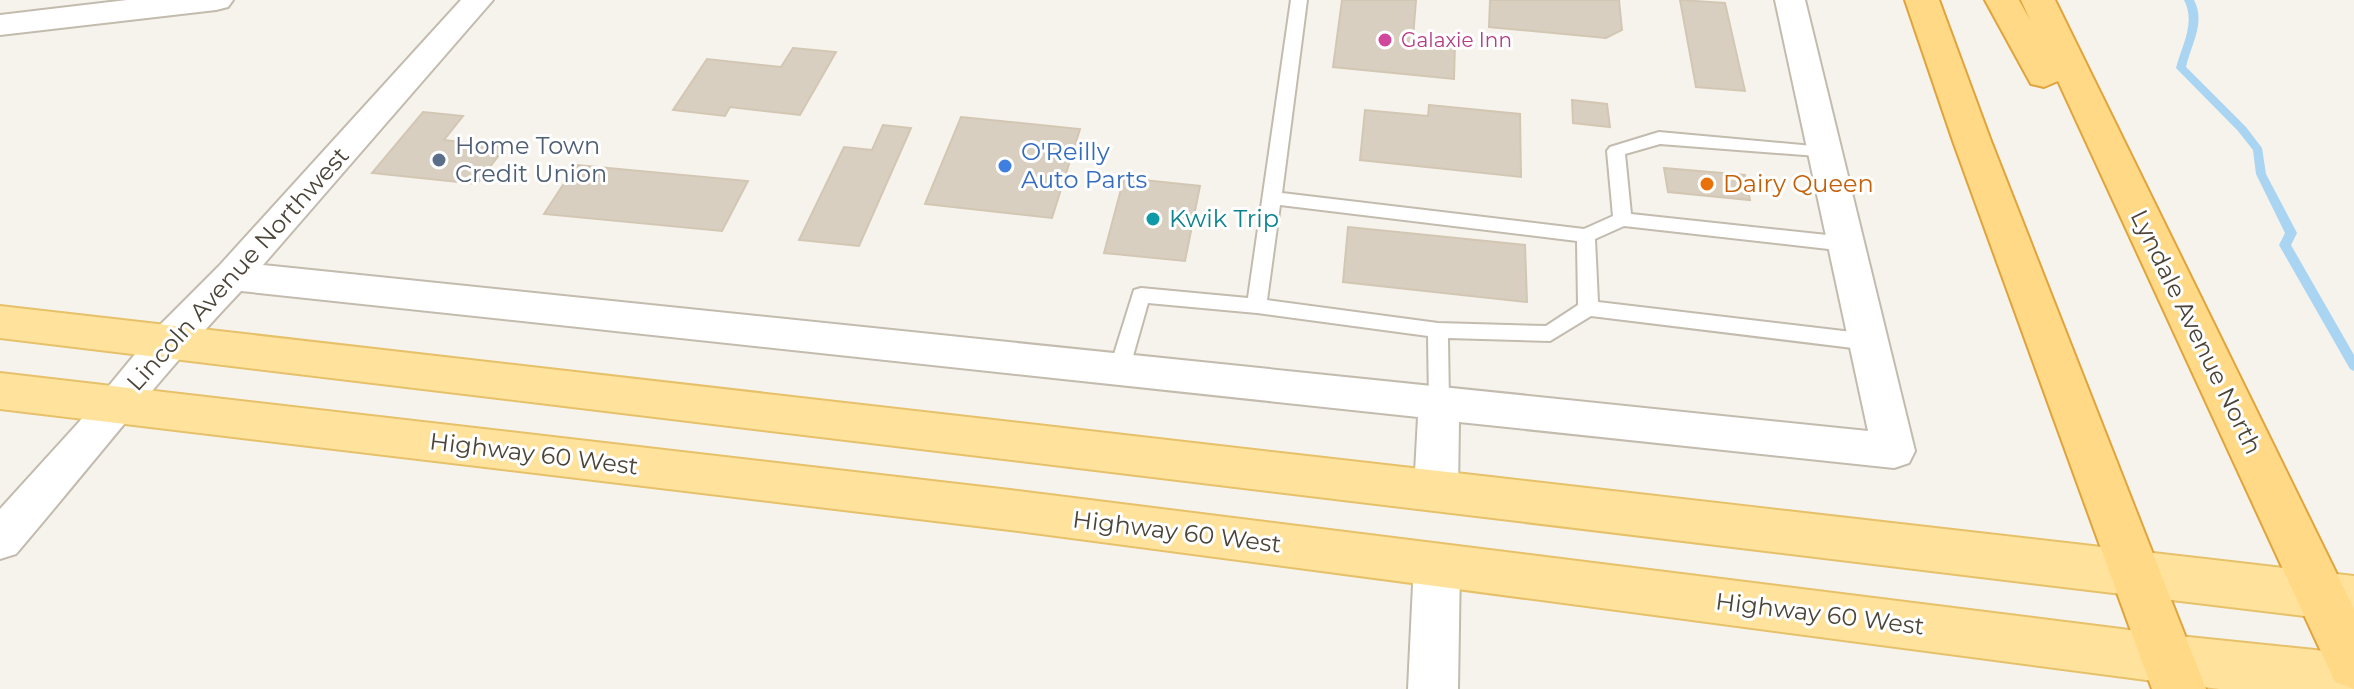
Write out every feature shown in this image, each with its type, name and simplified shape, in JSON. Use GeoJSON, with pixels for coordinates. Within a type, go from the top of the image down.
{"type":"FeatureCollection","features":[{"type":"Feature","properties":{"kind":"highway"},"geometry":{"type":"LineString","coordinates":[[1922,0],[1972,141],[2174,674]]}},
{"type":"Feature","properties":{"kind":"highway"},"geometry":{"type":"LineString","coordinates":[[2002,0],[2050,88],[2151,238]]}},
{"type":"Feature","properties":{"kind":"highway","name":"Lyndale Avenue North"},"geometry":{"type":"LineString","coordinates":[[2038,0],[2151,238],[2338,597],[2354,665]]}},
{"type":"Feature","properties":{"kind":"main road"},"geometry":{"type":"LineString","coordinates":[[0,322],[2338,597]]}},
{"type":"Feature","properties":{"kind":"main road","name":"Highway 60 West"},"geometry":{"type":"LineString","coordinates":[[0,391],[1437,564],[2174,674],[2354,679]]}},
{"type":"Feature","properties":{"kind":"street"},"geometry":{"type":"LineString","coordinates":[[0,25],[216,0]]}},
{"type":"Feature","properties":{"kind":"street","name":"Lincoln Avenue Northwest"},"geometry":{"type":"LineString","coordinates":[[0,540],[169,341],[232,276],[478,0]]}},
{"type":"Feature","properties":{"kind":"street"},"geometry":{"type":"LineString","coordinates":[[232,276],[1894,451],[1790,0]]}},
{"type":"Feature","properties":{"kind":"street"},"geometry":{"type":"LineString","coordinates":[[1436,491],[1439,404]]}},
{"type":"Feature","properties":{"kind":"street"},"geometry":{"type":"LineString","coordinates":[[1433,689],[1437,564]]}},
{"type":"Feature","properties":{"kind":"lane"},"geometry":{"type":"LineString","coordinates":[[1257,306],[1299,0]]}},
{"type":"Feature","properties":{"kind":"lane"},"geometry":{"type":"LineString","coordinates":[[1622,219],[1616,151],[1659,138],[1824,153]]}},
{"type":"Feature","properties":{"kind":"lane"},"geometry":{"type":"LineString","coordinates":[[1272,198],[1586,236],[1622,219],[1846,244]]}},
{"type":"Feature","properties":{"kind":"lane"},"geometry":{"type":"LineString","coordinates":[[1586,236],[1588,308]]}},
{"type":"Feature","properties":{"kind":"lane"},"geometry":{"type":"LineString","coordinates":[[1119,370],[1141,295],[1257,306],[1438,330],[1550,334],[1588,308],[1869,342]]}},
{"type":"Feature","properties":{"kind":"lane"},"geometry":{"type":"LineString","coordinates":[[1438,330],[1439,404]]}},
{"type":"Feature","properties":{"kind":"building","name":"Galaxie Inn"},"geometry":{"type":"Polygon","coordinates":[[[1342,0],[1416,0],[1413,38],[1455,42],[1454,79],[1333,67],[1342,0]]]}},
{"type":"Feature","properties":{"kind":"building"},"geometry":{"type":"Polygon","coordinates":[[[1490,0],[1619,0],[1622,30],[1606,38],[1489,27],[1490,0]]]}},
{"type":"Feature","properties":{"kind":"building"},"geometry":{"type":"Polygon","coordinates":[[[1680,0],[1725,3],[1745,91],[1696,87],[1680,0]]]}},
{"type":"Feature","properties":{"kind":"building"},"geometry":{"type":"Polygon","coordinates":[[[793,48],[836,52],[800,115],[730,107],[725,116],[673,110],[707,59],[781,67],[793,48]]]}},
{"type":"Feature","properties":{"kind":"building"},"geometry":{"type":"Polygon","coordinates":[[[1572,100],[1607,104],[1610,127],[1573,123],[1572,100]]]}},
{"type":"Feature","properties":{"kind":"building"},"geometry":{"type":"Polygon","coordinates":[[[1429,105],[1520,114],[1521,177],[1360,160],[1365,110],[1428,116],[1429,105]]]}},
{"type":"Feature","properties":{"kind":"building","name":"Home Town Credit Union"},"geometry":{"type":"Polygon","coordinates":[[[423,112],[463,116],[444,140],[505,147],[477,184],[372,173],[423,112]]]}},
{"type":"Feature","properties":{"kind":"building","name":"O'Reilly Auto Parts"},"geometry":{"type":"Polygon","coordinates":[[[961,117],[1080,129],[1052,218],[925,204],[961,117]]]}},
{"type":"Feature","properties":{"kind":"building"},"geometry":{"type":"Polygon","coordinates":[[[883,125],[911,128],[859,246],[799,240],[844,147],[872,150],[883,125]]]}},
{"type":"Feature","properties":{"kind":"building"},"geometry":{"type":"Polygon","coordinates":[[[576,165],[748,181],[722,231],[544,214],[576,165]]]}},
{"type":"Feature","properties":{"kind":"building","name":"Dairy Queen"},"geometry":{"type":"Polygon","coordinates":[[[1664,168],[1745,175],[1750,200],[1668,192],[1664,168]]]}},
{"type":"Feature","properties":{"kind":"building","name":"Kwik Trip"},"geometry":{"type":"Polygon","coordinates":[[[1124,178],[1200,186],[1185,261],[1104,253],[1124,178]]]}},
{"type":"Feature","properties":{"kind":"building"},"geometry":{"type":"Polygon","coordinates":[[[1348,227],[1525,245],[1527,302],[1343,282],[1348,227]]]}},
{"type":"Feature","properties":{"kind":"waterway"},"geometry":{"type":"LineString","coordinates":[[2189,0],[2195,16],[2181,68],[2242,129],[2258,150],[2261,174],[2291,233],[2285,245],[2354,366]]}},
{"type":"Feature","properties":{"kind":"place","name":"Galaxie Inn"},"geometry":{"type":"Point","coordinates":[1385,40]}},
{"type":"Feature","properties":{"kind":"place","name":"Home Town Credit Union"},"geometry":{"type":"Point","coordinates":[439,160]}},
{"type":"Feature","properties":{"kind":"place","name":"O'Reilly Auto Parts"},"geometry":{"type":"Point","coordinates":[1005,166]}},
{"type":"Feature","properties":{"kind":"place","name":"Dairy Queen"},"geometry":{"type":"Point","coordinates":[1707,184]}},
{"type":"Feature","properties":{"kind":"place","name":"Kwik Trip"},"geometry":{"type":"Point","coordinates":[1153,219]}}]}
